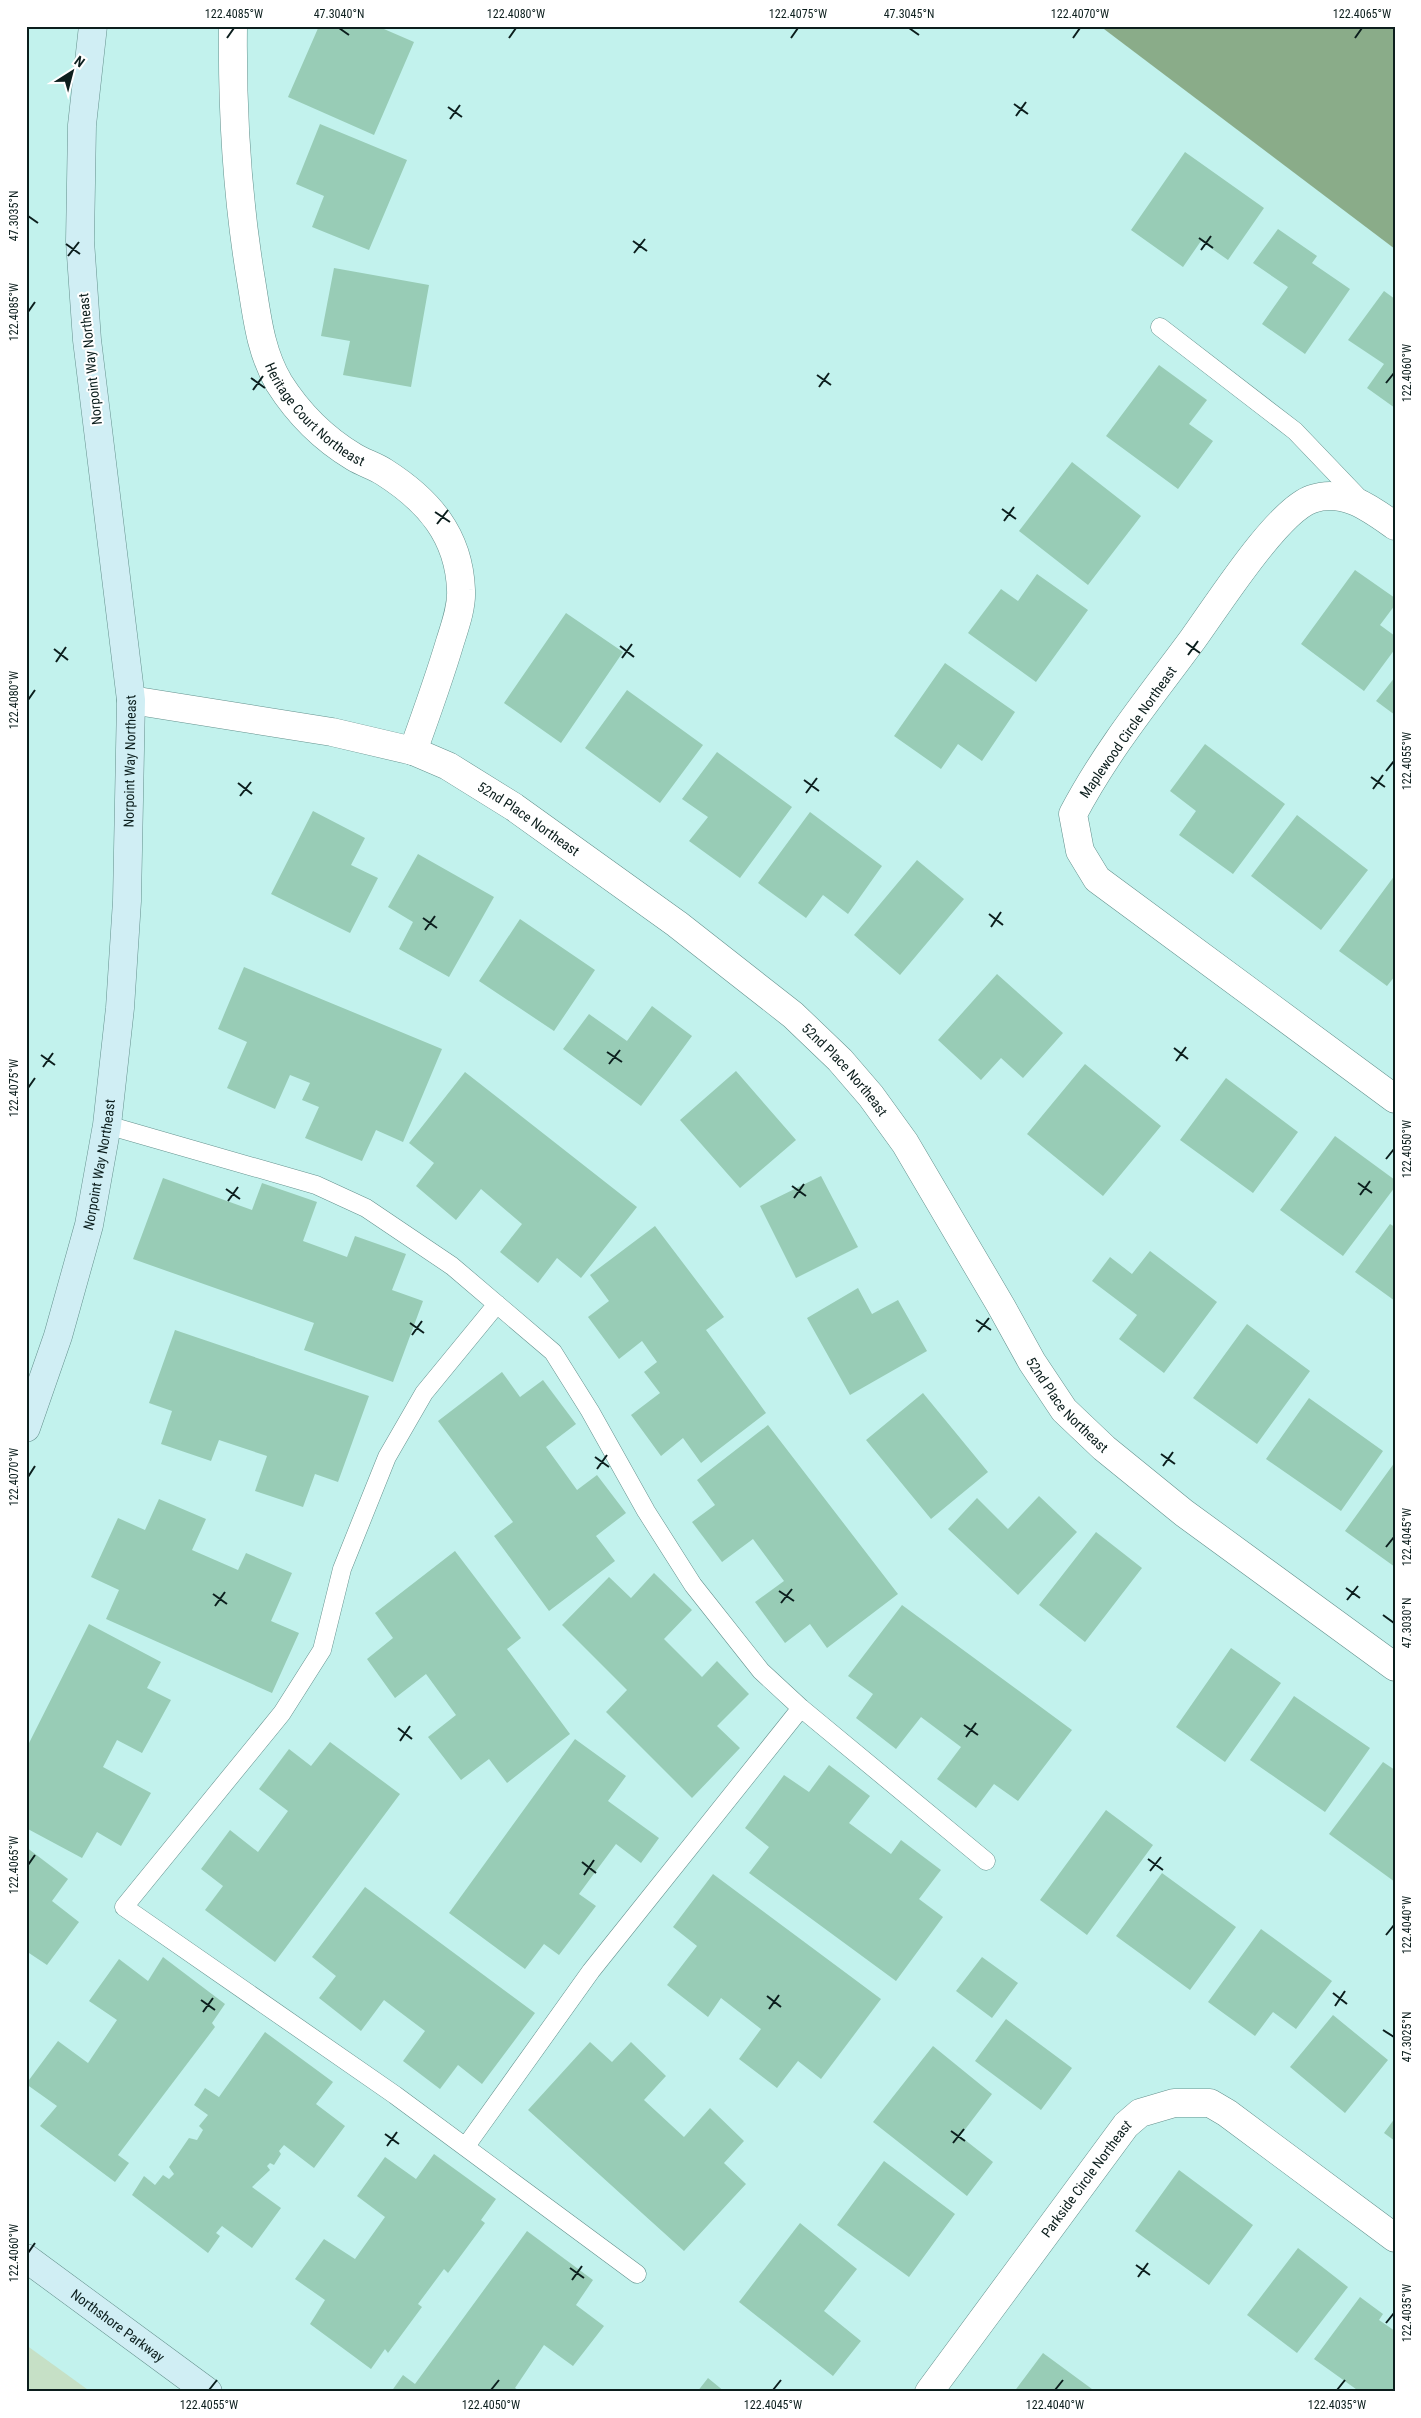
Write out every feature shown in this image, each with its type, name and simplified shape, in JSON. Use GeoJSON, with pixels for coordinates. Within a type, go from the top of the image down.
{"type":"FeatureCollection","features":[{"type":"Feature","properties":{"kind":"street","name":"Norpoint Way Northeast"},"geometry":{"type":"LineString","coordinates":[[26,1428],[58,1336],[89,1225],[107,1125],[120,1008],[126,911],[131,700],[87,340],[80,241],[82,125],[93,26]]}},
{"type":"Feature","properties":{"kind":"street","name":"Heritage Court Northeast"},"geometry":{"type":"LineString","coordinates":[[233,26],[232,95],[242,228],[261,342],[279,382],[310,424],[354,458],[389,475],[422,499],[442,525],[458,563],[462,592],[457,619],[413,752]]}},
{"type":"Feature","properties":{"kind":"street","name":"Maplewood Circle Northeast"},"geometry":{"type":"LineString","coordinates":[[1395,526],[1365,504],[1341,497],[1327,496],[1312,499],[1294,509],[1256,552],[1125,732],[1085,792],[1073,814],[1080,851],[1097,879],[1395,1099]]}},
{"type":"Feature","properties":{"kind":"street","name":"52nd Place Northeast"},"geometry":{"type":"LineString","coordinates":[[131,700],[332,732],[413,752],[448,766],[514,807],[677,924],[793,1015],[853,1074],[871,1096],[905,1143],[1002,1306],[1032,1362],[1064,1410],[1104,1448],[1184,1513],[1395,1667]]}},
{"type":"Feature","properties":{"kind":"street","name":"Parkside Circle Northeast"},"geometry":{"type":"LineString","coordinates":[[929,2392],[1126,2125],[1140,2113],[1174,2103],[1210,2104],[1227,2113],[1395,2238]]}},
{"type":"Feature","properties":{"kind":"street","name":"Northshore Parkway"},"geometry":{"type":"LineString","coordinates":[[26,2258],[208,2392]]}},
{"type":"Feature","properties":{"kind":"lane"},"geometry":{"type":"LineString","coordinates":[[1160,328],[1295,431],[1365,504]]}},
{"type":"Feature","properties":{"kind":"lane"},"geometry":{"type":"LineString","coordinates":[[107,1125],[316,1185],[366,1208],[411,1236],[452,1266],[553,1352],[590,1411],[646,1511],[693,1585],[761,1671],[801,1708],[986,1861]]}},
{"type":"Feature","properties":{"kind":"lane"},"geometry":{"type":"LineString","coordinates":[[497,1304],[424,1393],[387,1457],[342,1569],[322,1650],[282,1713],[124,1907],[466,2146],[637,2274]]}},
{"type":"Feature","properties":{"kind":"lane"},"geometry":{"type":"LineString","coordinates":[[466,2146],[591,1971],[801,1708]]}},
{"type":"Feature","properties":{"kind":"green space"},"geometry":{"type":"Polygon","coordinates":[[[1100,26],[1395,26],[1395,249],[1100,26]]]}},
{"type":"Feature","properties":{"kind":"green space"},"geometry":{"type":"Polygon","coordinates":[[[26,2345],[91,2392],[26,2392],[26,2345]]]}},
{"type":"Feature","properties":{"kind":"building"},"geometry":{"type":"Polygon","coordinates":[[[319,26],[377,26],[414,42],[374,135],[288,97],[319,26]]]}},
{"type":"Feature","properties":{"kind":"building"},"geometry":{"type":"Polygon","coordinates":[[[320,124],[407,160],[369,250],[312,227],[324,196],[296,184],[320,124]]]}},
{"type":"Feature","properties":{"kind":"building"},"geometry":{"type":"Polygon","coordinates":[[[1185,152],[1264,208],[1228,260],[1201,241],[1183,267],[1131,230],[1185,152]]]}},
{"type":"Feature","properties":{"kind":"building"},"geometry":{"type":"Polygon","coordinates":[[[1278,229],[1317,256],[1312,263],[1350,289],[1305,354],[1262,324],[1288,287],[1253,263],[1278,229]]]}},
{"type":"Feature","properties":{"kind":"building"},"geometry":{"type":"Polygon","coordinates":[[[334,268],[429,285],[411,387],[343,375],[350,341],[321,336],[334,268]]]}},
{"type":"Feature","properties":{"kind":"building"},"geometry":{"type":"Polygon","coordinates":[[[1384,291],[1395,299],[1395,408],[1367,388],[1384,364],[1348,340],[1384,291]]]}},
{"type":"Feature","properties":{"kind":"building"},"geometry":{"type":"Polygon","coordinates":[[[1159,365],[1207,400],[1189,424],[1213,441],[1178,489],[1106,436],[1159,365]]]}},
{"type":"Feature","properties":{"kind":"building"},"geometry":{"type":"Polygon","coordinates":[[[1072,462],[1141,516],[1088,585],[1019,531],[1072,462]]]}},
{"type":"Feature","properties":{"kind":"building"},"geometry":{"type":"Polygon","coordinates":[[[1355,570],[1395,598],[1395,605],[1380,625],[1395,636],[1395,649],[1364,691],[1301,644],[1355,570]]]}},
{"type":"Feature","properties":{"kind":"building"},"geometry":{"type":"Polygon","coordinates":[[[1037,574],[1088,610],[1036,682],[968,633],[1001,589],[1018,601],[1037,574]]]}},
{"type":"Feature","properties":{"kind":"building"},"geometry":{"type":"Polygon","coordinates":[[[566,613],[623,652],[561,743],[504,703],[566,613]]]}},
{"type":"Feature","properties":{"kind":"building"},"geometry":{"type":"Polygon","coordinates":[[[945,663],[1015,712],[982,761],[958,744],[941,769],[894,736],[945,663]]]}},
{"type":"Feature","properties":{"kind":"building"},"geometry":{"type":"Polygon","coordinates":[[[1395,677],[1395,715],[1376,701],[1395,677]]]}},
{"type":"Feature","properties":{"kind":"building"},"geometry":{"type":"Polygon","coordinates":[[[627,690],[703,745],[660,803],[585,748],[627,690]]]}},
{"type":"Feature","properties":{"kind":"building"},"geometry":{"type":"Polygon","coordinates":[[[1205,744],[1285,804],[1233,874],[1179,835],[1196,811],[1170,791],[1205,744]]]}},
{"type":"Feature","properties":{"kind":"building"},"geometry":{"type":"Polygon","coordinates":[[[717,752],[792,807],[740,878],[689,841],[708,817],[682,799],[717,752]]]}},
{"type":"Feature","properties":{"kind":"building"},"geometry":{"type":"Polygon","coordinates":[[[313,811],[365,838],[351,865],[378,878],[350,933],[271,894],[313,811]]]}},
{"type":"Feature","properties":{"kind":"building"},"geometry":{"type":"Polygon","coordinates":[[[810,812],[882,866],[848,914],[823,895],[806,918],[758,883],[810,812]]]}},
{"type":"Feature","properties":{"kind":"building"},"geometry":{"type":"Polygon","coordinates":[[[1297,815],[1368,870],[1321,930],[1251,876],[1297,815]]]}},
{"type":"Feature","properties":{"kind":"building"},"geometry":{"type":"Polygon","coordinates":[[[418,854],[494,897],[449,977],[399,949],[413,922],[388,907],[418,854]]]}},
{"type":"Feature","properties":{"kind":"building"},"geometry":{"type":"Polygon","coordinates":[[[917,860],[964,899],[900,975],[854,935],[917,860]]]}},
{"type":"Feature","properties":{"kind":"building"},"geometry":{"type":"Polygon","coordinates":[[[1395,875],[1395,976],[1387,986],[1339,951],[1395,875]]]}},
{"type":"Feature","properties":{"kind":"building"},"geometry":{"type":"Polygon","coordinates":[[[520,919],[595,970],[554,1031],[479,981],[520,919]]]}},
{"type":"Feature","properties":{"kind":"building"},"geometry":{"type":"Polygon","coordinates":[[[244,967],[442,1049],[403,1142],[376,1130],[362,1161],[305,1138],[319,1107],[302,1100],[310,1083],[290,1075],[275,1109],[227,1088],[247,1042],[218,1029],[244,967]]]}},
{"type":"Feature","properties":{"kind":"building"},"geometry":{"type":"Polygon","coordinates":[[[997,974],[1063,1033],[1023,1078],[1001,1058],[981,1080],[938,1040],[997,974]]]}},
{"type":"Feature","properties":{"kind":"building"},"geometry":{"type":"Polygon","coordinates":[[[652,1006],[692,1036],[641,1106],[563,1049],[589,1014],[627,1041],[652,1006]]]}},
{"type":"Feature","properties":{"kind":"building"},"geometry":{"type":"Polygon","coordinates":[[[1085,1064],[1161,1126],[1103,1196],[1027,1134],[1085,1064]]]}},
{"type":"Feature","properties":{"kind":"building"},"geometry":{"type":"Polygon","coordinates":[[[736,1071],[796,1140],[740,1188],[680,1120],[736,1071]]]}},
{"type":"Feature","properties":{"kind":"building"},"geometry":{"type":"Polygon","coordinates":[[[465,1072],[637,1207],[581,1278],[557,1258],[538,1283],[500,1252],[522,1224],[481,1189],[456,1220],[416,1186],[434,1163],[409,1143],[465,1072]]]}},
{"type":"Feature","properties":{"kind":"building"},"geometry":{"type":"Polygon","coordinates":[[[1226,1078],[1298,1132],[1253,1193],[1180,1140],[1226,1078]]]}},
{"type":"Feature","properties":{"kind":"building"},"geometry":{"type":"Polygon","coordinates":[[[1335,1136],[1395,1180],[1395,1187],[1343,1256],[1280,1210],[1335,1136]]]}},
{"type":"Feature","properties":{"kind":"building"},"geometry":{"type":"Polygon","coordinates":[[[821,1176],[858,1247],[796,1278],[760,1206],[821,1176]]]}},
{"type":"Feature","properties":{"kind":"building"},"geometry":{"type":"Polygon","coordinates":[[[163,1178],[252,1210],[262,1183],[317,1202],[303,1241],[347,1257],[355,1236],[406,1254],[392,1290],[423,1301],[393,1382],[304,1350],[314,1323],[133,1259],[163,1178]]]}},
{"type":"Feature","properties":{"kind":"building"},"geometry":{"type":"Polygon","coordinates":[[[1390,1224],[1395,1227],[1395,1301],[1355,1272],[1390,1224]]]}},
{"type":"Feature","properties":{"kind":"building"},"geometry":{"type":"Polygon","coordinates":[[[655,1226],[724,1317],[706,1330],[766,1413],[701,1463],[683,1438],[661,1456],[631,1415],[660,1393],[644,1372],[657,1362],[642,1341],[619,1359],[588,1317],[609,1301],[590,1275],[655,1226]]]}},
{"type":"Feature","properties":{"kind":"building"},"geometry":{"type":"Polygon","coordinates":[[[1150,1251],[1217,1302],[1164,1373],[1119,1339],[1137,1315],[1092,1281],[1110,1257],[1132,1274],[1150,1251]]]}},
{"type":"Feature","properties":{"kind":"building"},"geometry":{"type":"Polygon","coordinates":[[[858,1288],[872,1314],[898,1300],[927,1351],[850,1395],[807,1318],[858,1288]]]}},
{"type":"Feature","properties":{"kind":"building"},"geometry":{"type":"Polygon","coordinates":[[[1247,1324],[1310,1371],[1257,1444],[1193,1398],[1247,1324]]]}},
{"type":"Feature","properties":{"kind":"building"},"geometry":{"type":"Polygon","coordinates":[[[175,1330],[369,1396],[338,1482],[315,1474],[303,1507],[255,1491],[267,1456],[219,1440],[211,1461],[161,1444],[172,1411],[149,1403],[175,1330]]]}},
{"type":"Feature","properties":{"kind":"building"},"geometry":{"type":"Polygon","coordinates":[[[502,1372],[520,1397],[543,1380],[576,1424],[546,1447],[577,1490],[597,1475],[626,1513],[596,1536],[615,1561],[549,1611],[494,1536],[513,1522],[438,1421],[502,1372]]]}},
{"type":"Feature","properties":{"kind":"building"},"geometry":{"type":"Polygon","coordinates":[[[923,1393],[988,1472],[931,1519],[866,1440],[923,1393]]]}},
{"type":"Feature","properties":{"kind":"building"},"geometry":{"type":"Polygon","coordinates":[[[1309,1398],[1383,1451],[1341,1511],[1266,1459],[1309,1398]]]}},
{"type":"Feature","properties":{"kind":"building"},"geometry":{"type":"Polygon","coordinates":[[[768,1425],[898,1594],[827,1648],[810,1624],[785,1643],[755,1602],[784,1581],[753,1539],[722,1562],[692,1522],[715,1505],[697,1480],[768,1425]]]}},
{"type":"Feature","properties":{"kind":"building"},"geometry":{"type":"Polygon","coordinates":[[[1395,1462],[1395,1567],[1345,1531],[1395,1462]]]}},
{"type":"Feature","properties":{"kind":"building"},"geometry":{"type":"Polygon","coordinates":[[[1039,1496],[1077,1532],[1018,1595],[948,1529],[977,1498],[1008,1529],[1039,1496]]]}},
{"type":"Feature","properties":{"kind":"building"},"geometry":{"type":"Polygon","coordinates":[[[159,1499],[206,1519],[192,1550],[238,1570],[246,1553],[292,1573],[271,1621],[299,1633],[272,1693],[106,1619],[119,1590],[91,1577],[118,1518],[145,1530],[159,1499]]]}},
{"type":"Feature","properties":{"kind":"building"},"geometry":{"type":"Polygon","coordinates":[[[1096,1532],[1142,1568],[1085,1642],[1039,1605],[1096,1532]]]}},
{"type":"Feature","properties":{"kind":"building"},"geometry":{"type":"Polygon","coordinates":[[[455,1551],[521,1638],[507,1649],[570,1734],[507,1783],[489,1759],[461,1780],[428,1737],[456,1715],[426,1674],[395,1698],[367,1659],[393,1638],[375,1613],[455,1551]]]}},
{"type":"Feature","properties":{"kind":"building"},"geometry":{"type":"Polygon","coordinates":[[[654,1573],[692,1610],[664,1639],[702,1677],[717,1661],[749,1694],[717,1726],[740,1748],[692,1798],[606,1712],[627,1690],[562,1625],[609,1577],[631,1598],[654,1573]]]}},
{"type":"Feature","properties":{"kind":"building"},"geometry":{"type":"Polygon","coordinates":[[[902,1605],[1072,1730],[1018,1801],[994,1784],[976,1808],[937,1779],[961,1747],[921,1717],[896,1749],[856,1718],[873,1694],[848,1676],[902,1605]]]}},
{"type":"Feature","properties":{"kind":"building"},"geometry":{"type":"Polygon","coordinates":[[[89,1624],[161,1662],[147,1688],[171,1700],[142,1753],[117,1740],[103,1767],[151,1793],[121,1846],[97,1832],[82,1858],[26,1828],[26,1749],[89,1624]]]}},
{"type":"Feature","properties":{"kind":"building"},"geometry":{"type":"Polygon","coordinates":[[[1231,1648],[1281,1683],[1225,1762],[1176,1727],[1231,1648]]]}},
{"type":"Feature","properties":{"kind":"building"},"geometry":{"type":"Polygon","coordinates":[[[1294,1696],[1370,1748],[1325,1812],[1250,1760],[1294,1696]]]}},
{"type":"Feature","properties":{"kind":"building"},"geometry":{"type":"Polygon","coordinates":[[[575,1739],[626,1776],[608,1801],[659,1838],[641,1863],[616,1844],[579,1894],[596,1906],[559,1955],[544,1944],[525,1969],[449,1913],[575,1739]]]}},
{"type":"Feature","properties":{"kind":"building"},"geometry":{"type":"Polygon","coordinates":[[[330,1742],[400,1794],[275,1962],[205,1910],[223,1886],[201,1869],[230,1830],[258,1852],[288,1811],[259,1789],[289,1749],[311,1766],[330,1742]]]}},
{"type":"Feature","properties":{"kind":"building"},"geometry":{"type":"Polygon","coordinates":[[[1383,1762],[1395,1770],[1395,1882],[1329,1834],[1383,1762]]]}},
{"type":"Feature","properties":{"kind":"building"},"geometry":{"type":"Polygon","coordinates":[[[829,1765],[870,1796],[849,1823],[891,1854],[901,1840],[941,1870],[919,1899],[943,1917],[896,1981],[749,1873],[769,1847],[745,1828],[784,1775],[809,1792],[829,1765]]]}},
{"type":"Feature","properties":{"kind":"building"},"geometry":{"type":"Polygon","coordinates":[[[1106,1810],[1153,1845],[1087,1935],[1040,1900],[1106,1810]]]}},
{"type":"Feature","properties":{"kind":"building"},"geometry":{"type":"Polygon","coordinates":[[[26,1847],[68,1879],[52,1901],[79,1922],[47,1965],[26,1951],[26,1847]]]}},
{"type":"Feature","properties":{"kind":"building"},"geometry":{"type":"Polygon","coordinates":[[[1162,1873],[1236,1927],[1190,1990],[1116,1936],[1162,1873]]]}},
{"type":"Feature","properties":{"kind":"building"},"geometry":{"type":"Polygon","coordinates":[[[713,1874],[881,1999],[821,2079],[798,2061],[777,2088],[739,2059],[761,2029],[721,1998],[708,2017],[667,1985],[697,1946],[673,1927],[713,1874]]]}},
{"type":"Feature","properties":{"kind":"building"},"geometry":{"type":"Polygon","coordinates":[[[365,1887],[535,2013],[482,2084],[458,2065],[440,2089],[403,2061],[425,2031],[384,2000],[361,2031],[319,1998],[336,1976],[312,1957],[365,1887]]]}},
{"type":"Feature","properties":{"kind":"building"},"geometry":{"type":"Polygon","coordinates":[[[1261,1929],[1332,1981],[1296,2029],[1273,2012],[1255,2036],[1208,2002],[1261,1929]]]}},
{"type":"Feature","properties":{"kind":"building"},"geometry":{"type":"Polygon","coordinates":[[[163,1957],[225,2004],[212,2023],[215,2027],[118,2155],[129,2163],[115,2182],[40,2126],[57,2106],[26,2084],[58,2041],[88,2063],[117,2020],[89,2001],[119,1959],[148,1981],[163,1957]]]}},
{"type":"Feature","properties":{"kind":"building"},"geometry":{"type":"Polygon","coordinates":[[[982,1957],[1018,1983],[992,2018],[956,1991],[982,1957]]]}},
{"type":"Feature","properties":{"kind":"building"},"geometry":{"type":"Polygon","coordinates":[[[1333,2015],[1388,2060],[1345,2113],[1290,2067],[1333,2015]]]}},
{"type":"Feature","properties":{"kind":"building"},"geometry":{"type":"Polygon","coordinates":[[[1006,2019],[1072,2068],[1041,2110],[975,2061],[1006,2019]]]}},
{"type":"Feature","properties":{"kind":"building"},"geometry":{"type":"Polygon","coordinates":[[[265,2032],[333,2082],[316,2104],[345,2126],[314,2168],[284,2145],[279,2151],[281,2154],[274,2165],[270,2163],[267,2166],[270,2170],[252,2187],[281,2208],[252,2248],[222,2226],[216,2233],[220,2236],[208,2253],[132,2195],[144,2176],[155,2185],[163,2175],[169,2179],[174,2174],[169,2167],[189,2138],[197,2140],[203,2130],[199,2126],[208,2115],[194,2105],[205,2088],[219,2097],[265,2032]]]}},
{"type":"Feature","properties":{"kind":"building"},"geometry":{"type":"Polygon","coordinates":[[[590,2042],[612,2062],[631,2042],[666,2076],[644,2100],[684,2137],[710,2108],[744,2141],[724,2163],[746,2184],[684,2251],[528,2110],[590,2042]]]}},
{"type":"Feature","properties":{"kind":"building"},"geometry":{"type":"Polygon","coordinates":[[[933,2046],[992,2094],[960,2136],[993,2162],[967,2196],[873,2122],[933,2046]]]}},
{"type":"Feature","properties":{"kind":"building"},"geometry":{"type":"Polygon","coordinates":[[[1395,2118],[1395,2141],[1384,2133],[1395,2118]]]}},
{"type":"Feature","properties":{"kind":"building"},"geometry":{"type":"Polygon","coordinates":[[[434,2154],[496,2199],[481,2220],[485,2223],[448,2273],[444,2269],[418,2304],[422,2307],[388,2353],[385,2349],[371,2369],[310,2324],[325,2300],[295,2279],[324,2239],[355,2259],[385,2217],[357,2196],[385,2157],[416,2179],[434,2154]]]}},
{"type":"Feature","properties":{"kind":"building"},"geometry":{"type":"Polygon","coordinates":[[[884,2161],[955,2214],[909,2277],[837,2225],[884,2161]]]}},
{"type":"Feature","properties":{"kind":"building"},"geometry":{"type":"Polygon","coordinates":[[[1179,2170],[1253,2225],[1209,2285],[1135,2231],[1179,2170]]]}},
{"type":"Feature","properties":{"kind":"building"},"geometry":{"type":"Polygon","coordinates":[[[800,2223],[857,2269],[824,2311],[861,2341],[833,2376],[739,2302],[800,2223]]]}},
{"type":"Feature","properties":{"kind":"building"},"geometry":{"type":"Polygon","coordinates":[[[527,2231],[593,2280],[576,2305],[604,2326],[573,2366],[544,2345],[515,2388],[521,2392],[391,2392],[403,2375],[415,2384],[527,2231]]]}},
{"type":"Feature","properties":{"kind":"building"},"geometry":{"type":"Polygon","coordinates":[[[1298,2248],[1348,2287],[1297,2353],[1247,2315],[1298,2248]]]}},
{"type":"Feature","properties":{"kind":"building"},"geometry":{"type":"Polygon","coordinates":[[[1360,2297],[1383,2314],[1379,2320],[1395,2331],[1395,2392],[1360,2392],[1314,2359],[1360,2297]]]}},
{"type":"Feature","properties":{"kind":"building"},"geometry":{"type":"Polygon","coordinates":[[[1043,2353],[1096,2392],[1014,2392],[1043,2353]]]}},
{"type":"Feature","properties":{"kind":"building"},"geometry":{"type":"Polygon","coordinates":[[[708,2378],[725,2392],[697,2392],[708,2378]]]}}]}
